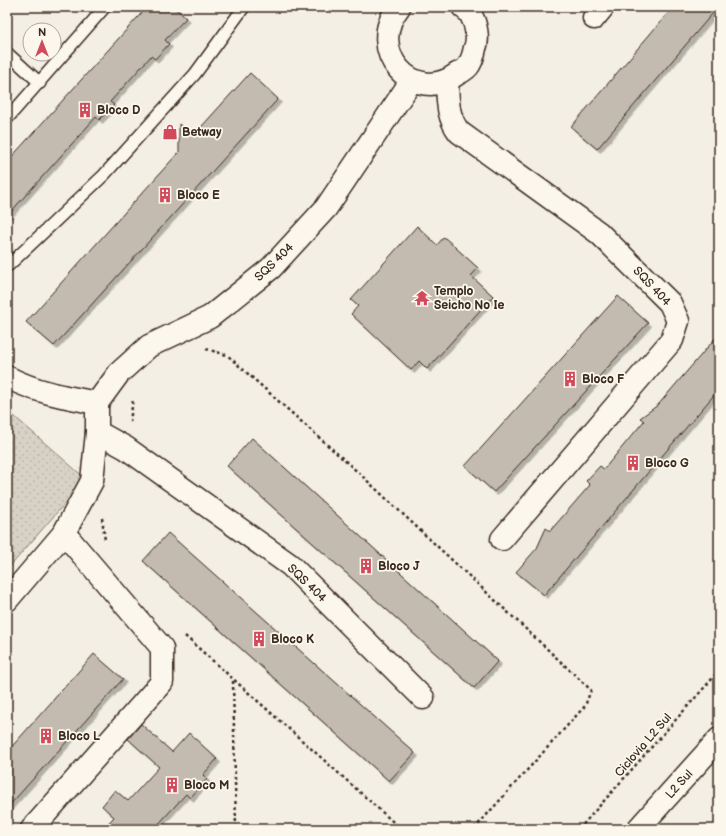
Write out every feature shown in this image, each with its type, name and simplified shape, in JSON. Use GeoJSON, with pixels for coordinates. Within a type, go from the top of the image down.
{"type":"FeatureCollection","features":[{"type":"Feature","properties":{"kind":"street"},"geometry":{"type":"LineString","coordinates":[[398,7],[388,26],[387,47],[395,66],[412,80],[429,84],[447,82],[469,66],[478,40],[470,10]]}},
{"type":"Feature","properties":{"kind":"street","name":"SQS 404"},"geometry":{"type":"LineString","coordinates":[[97,403],[119,373],[148,346],[210,317],[271,268],[326,208],[412,80]]}},
{"type":"Feature","properties":{"kind":"street","name":"SQS 404"},"geometry":{"type":"LineString","coordinates":[[447,82],[448,107],[451,122],[459,132],[600,233],[670,303],[678,321],[672,340],[502,539]]}},
{"type":"Feature","properties":{"kind":"street"},"geometry":{"type":"LineString","coordinates":[[7,377],[28,388],[55,396],[97,403],[97,432],[92,481],[64,533],[7,600]]}},
{"type":"Feature","properties":{"kind":"street","name":"SQS 404"},"geometry":{"type":"LineString","coordinates":[[97,432],[126,448],[290,565],[423,698]]}},
{"type":"Feature","properties":{"kind":"street"},"geometry":{"type":"LineString","coordinates":[[32,829],[162,682],[162,648],[64,533]]}},
{"type":"Feature","properties":{"kind":"street","name":"L2 Sul"},"geometry":{"type":"LineString","coordinates":[[638,829],[719,739]]}},
{"type":"Feature","properties":{"kind":"lane"},"geometry":{"type":"LineString","coordinates":[[7,118],[40,83],[105,7]]}},
{"type":"Feature","properties":{"kind":"lane"},"geometry":{"type":"LineString","coordinates":[[9,265],[104,175],[195,74],[244,7]]}},
{"type":"Feature","properties":{"kind":"lane"},"geometry":{"type":"LineString","coordinates":[[7,53],[40,83]]}},
{"type":"Feature","properties":{"kind":"path","name":"Ciclovia L2 Sul"},"geometry":{"type":"LineString","coordinates":[[579,829],[719,671]]}},
{"type":"Feature","properties":{"kind":"path"},"geometry":{"type":"LineString","coordinates":[[233,681],[236,829]]}},
{"type":"Feature","properties":{"kind":"path"},"geometry":{"type":"LineString","coordinates":[[474,829],[585,706],[591,690]]}},
{"type":"Feature","properties":{"kind":"shaded area"},"geometry":{"type":"Polygon","coordinates":[[[7,410],[86,479],[7,570],[7,410]]]}},
{"type":"Feature","properties":{"kind":"building","name":"Bloco D"},"geometry":{"type":"Polygon","coordinates":[[[147,7],[174,7],[186,18],[165,40],[169,44],[155,59],[151,56],[110,102],[114,105],[99,120],[96,117],[7,216],[7,162],[147,7]]]}},
{"type":"Feature","properties":{"kind":"building"},"geometry":{"type":"Polygon","coordinates":[[[673,7],[718,7],[597,149],[571,127],[673,7]]]}},
{"type":"Feature","properties":{"kind":"building","name":"Bloco E"},"geometry":{"type":"Polygon","coordinates":[[[250,73],[278,99],[54,346],[26,322],[179,152],[179,124],[193,136],[250,73]]]}},
{"type":"Feature","properties":{"kind":"building","name":"Templo Seicho No Ie"},"geometry":{"type":"Polygon","coordinates":[[[417,226],[437,245],[444,237],[478,268],[471,276],[493,296],[427,369],[419,361],[411,370],[351,314],[358,306],[351,300],[417,226]]]}},
{"type":"Feature","properties":{"kind":"building","name":"Bloco F"},"geometry":{"type":"Polygon","coordinates":[[[618,296],[648,323],[494,492],[465,466],[618,296]]]}},
{"type":"Feature","properties":{"kind":"building","name":"Bloco G"},"geometry":{"type":"Polygon","coordinates":[[[719,334],[719,389],[544,595],[516,572],[537,548],[546,528],[550,531],[590,485],[586,481],[600,466],[604,469],[644,421],[640,418],[658,405],[719,334]]]}},
{"type":"Feature","properties":{"kind":"building","name":"Bloco J"},"geometry":{"type":"Polygon","coordinates":[[[252,438],[498,661],[474,688],[227,466],[252,438]]]}},
{"type":"Feature","properties":{"kind":"building","name":"Bloco K"},"geometry":{"type":"Polygon","coordinates":[[[168,533],[415,753],[389,781],[143,561],[168,533]]]}},
{"type":"Feature","properties":{"kind":"building","name":"Bloco L"},"geometry":{"type":"Polygon","coordinates":[[[94,654],[123,679],[7,808],[7,752],[94,654]]]}},
{"type":"Feature","properties":{"kind":"building","name":"Bloco M"},"geometry":{"type":"Polygon","coordinates":[[[141,724],[172,752],[189,733],[217,759],[203,775],[207,779],[190,798],[186,794],[154,829],[103,829],[114,817],[102,806],[115,790],[128,801],[159,767],[128,739],[141,724]]]}},
{"type":"Feature","properties":{"kind":"place","name":"Bloco D"},"geometry":{"type":"Point","coordinates":[85,110]}},
{"type":"Feature","properties":{"kind":"place","name":"Betway"},"geometry":{"type":"Point","coordinates":[170,132]}},
{"type":"Feature","properties":{"kind":"place","name":"Bloco E"},"geometry":{"type":"Point","coordinates":[165,195]}},
{"type":"Feature","properties":{"kind":"place","name":"Templo Seicho No Ie"},"geometry":{"type":"Point","coordinates":[422,298]}},
{"type":"Feature","properties":{"kind":"place","name":"Bloco F"},"geometry":{"type":"Point","coordinates":[570,379]}},
{"type":"Feature","properties":{"kind":"place","name":"Bloco G"},"geometry":{"type":"Point","coordinates":[633,463]}},
{"type":"Feature","properties":{"kind":"place","name":"Bloco J"},"geometry":{"type":"Point","coordinates":[366,566]}},
{"type":"Feature","properties":{"kind":"place","name":"Bloco K"},"geometry":{"type":"Point","coordinates":[259,639]}},
{"type":"Feature","properties":{"kind":"place","name":"Bloco L"},"geometry":{"type":"Point","coordinates":[46,736]}},
{"type":"Feature","properties":{"kind":"place","name":"Bloco M"},"geometry":{"type":"Point","coordinates":[172,785]}}]}
